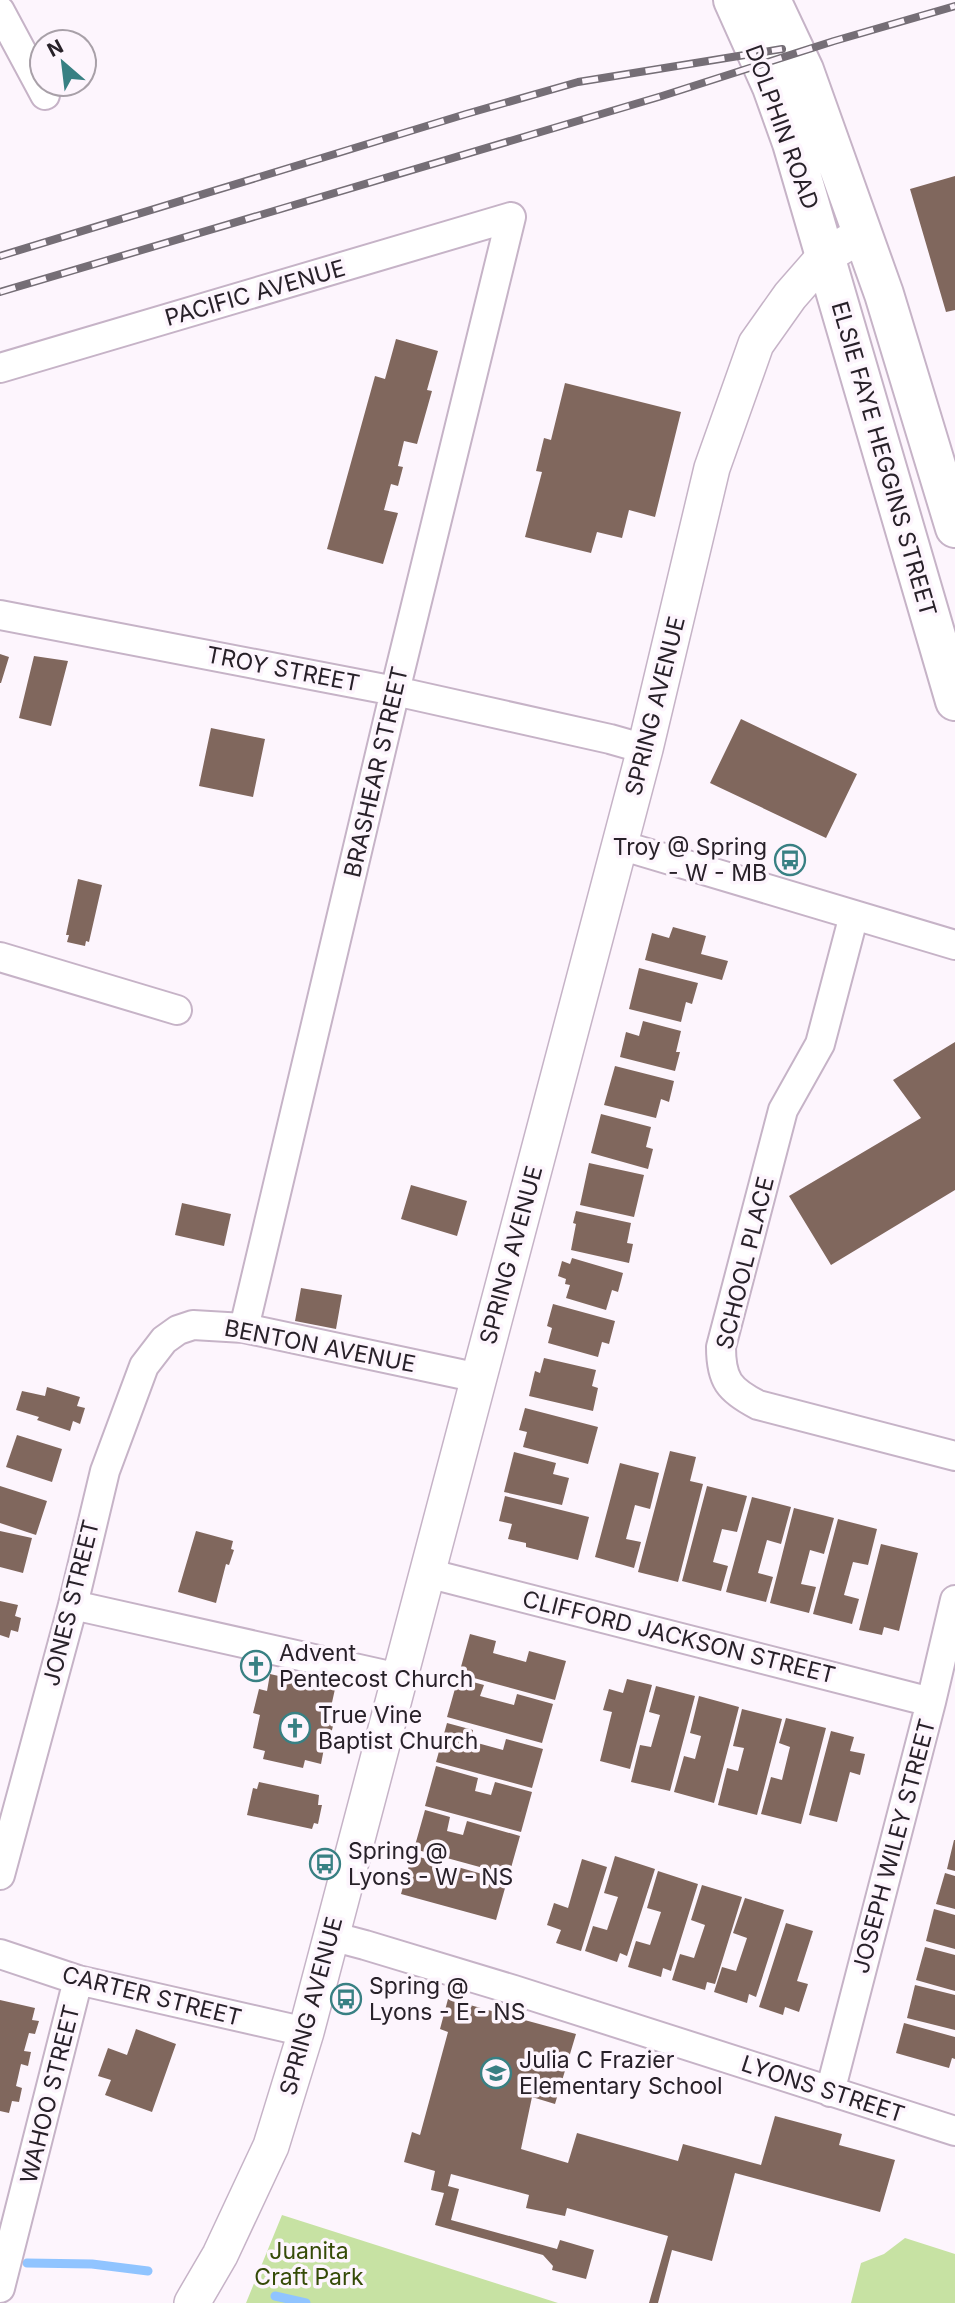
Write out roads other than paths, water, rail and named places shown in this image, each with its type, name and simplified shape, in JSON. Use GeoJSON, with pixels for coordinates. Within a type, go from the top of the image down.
{"type":"FeatureCollection","features":[{"type":"Feature","properties":{"kind":"main road","name":"DOLPHIN ROAD"},"geometry":{"type":"LineString","coordinates":[[733,0],[784,121],[825,256]]}},
{"type":"Feature","properties":{"kind":"main road","name":"DOLPHIN ROAD"},"geometry":{"type":"LineString","coordinates":[[771,0],[804,70],[863,234]]}},
{"type":"Feature","properties":{"kind":"main road","name":"ELSIE FAYE HEGGINS STREET"},"geometry":{"type":"LineString","coordinates":[[863,234],[884,293],[955,528]]}},
{"type":"Feature","properties":{"kind":"main road","name":"ELSIE FAYE HEGGINS STREET"},"geometry":{"type":"LineString","coordinates":[[825,256],[948,652],[955,701]]}},
{"type":"Feature","properties":{"kind":"street"},"geometry":{"type":"LineString","coordinates":[[0,11],[28,62]]}},
{"type":"Feature","properties":{"kind":"street","name":"PACIFIC AVENUE"},"geometry":{"type":"LineString","coordinates":[[0,368],[511,217]]}},
{"type":"Feature","properties":{"kind":"street","name":"BRASHEAR STREET"},"geometry":{"type":"LineString","coordinates":[[244,1328],[511,217]]}},
{"type":"Feature","properties":{"kind":"street","name":"SPRING AVENUE"},"geometry":{"type":"LineString","coordinates":[[192,2303],[220,2255],[271,2146],[306,2032],[645,749],[712,468],[757,344],[790,296],[825,256],[863,234]]}},
{"type":"Feature","properties":{"kind":"street","name":"TROY STREET"},"geometry":{"type":"LineString","coordinates":[[0,615],[395,691],[645,749]]}},
{"type":"Feature","properties":{"kind":"street"},"geometry":{"type":"LineString","coordinates":[[620,845],[955,945]]}},
{"type":"Feature","properties":{"kind":"street","name":"SCHOOL PLACE"},"geometry":{"type":"LineString","coordinates":[[853,915],[820,1044],[783,1111],[721,1347],[721,1362],[730,1386],[738,1395],[758,1405],[955,1456]]}},
{"type":"Feature","properties":{"kind":"street"},"geometry":{"type":"LineString","coordinates":[[0,957],[177,1010]]}},
{"type":"Feature","properties":{"kind":"street","name":"BENTON AVENUE"},"geometry":{"type":"LineString","coordinates":[[164,1340],[178,1329],[193,1325],[244,1328],[479,1378]]}},
{"type":"Feature","properties":{"kind":"street","name":"JONES STREET"},"geometry":{"type":"LineString","coordinates":[[0,1875],[105,1471],[144,1366],[164,1340]]}},
{"type":"Feature","properties":{"kind":"street","name":"CLIFFORD JACKSON STREET"},"geometry":{"type":"LineString","coordinates":[[427,1573],[932,1702]]}},
{"type":"Feature","properties":{"kind":"street","name":"JOSEPH WILEY STREET"},"geometry":{"type":"LineString","coordinates":[[830,2092],[932,1702],[955,1600]]}},
{"type":"Feature","properties":{"kind":"street"},"geometry":{"type":"LineString","coordinates":[[72,1605],[399,1678]]}},
{"type":"Feature","properties":{"kind":"street","name":"LYONS STREET"},"geometry":{"type":"LineString","coordinates":[[331,1936],[514,1990],[955,2131]]}},
{"type":"Feature","properties":{"kind":"street","name":"CARTER STREET"},"geometry":{"type":"LineString","coordinates":[[0,1954],[78,1980],[306,2032]]}},
{"type":"Feature","properties":{"kind":"street","name":"WAHOO STREET"},"geometry":{"type":"LineString","coordinates":[[0,2288],[78,1980]]}},
{"type":"Feature","properties":{"kind":"waterway"},"geometry":{"type":"LineString","coordinates":[[27,2263],[92,2264],[148,2271]]}},
{"type":"Feature","properties":{"kind":"waterway"},"geometry":{"type":"LineString","coordinates":[[275,2296],[306,2303]]}},
{"type":"Feature","properties":{"kind":"railway"},"geometry":{"type":"LineString","coordinates":[[0,292],[662,96],[955,6]]}},
{"type":"Feature","properties":{"kind":"railway"},"geometry":{"type":"LineString","coordinates":[[0,256],[578,82],[782,49]]}},
{"type":"Feature","properties":{"kind":"place","name":"Troy @ Spring - W - MB"},"geometry":{"type":"Point","coordinates":[790,860]}},
{"type":"Feature","properties":{"kind":"place","name":"Advent Pentecost Church"},"geometry":{"type":"Point","coordinates":[256,1666]}},
{"type":"Feature","properties":{"kind":"place","name":"True Vine Baptist Church"},"geometry":{"type":"Point","coordinates":[295,1728]}},
{"type":"Feature","properties":{"kind":"place","name":"Spring @ Lyons - W - NS"},"geometry":{"type":"Point","coordinates":[325,1864]}},
{"type":"Feature","properties":{"kind":"place","name":"Spring @ Lyons - E - NS"},"geometry":{"type":"Point","coordinates":[346,1999]}},
{"type":"Feature","properties":{"kind":"place","name":"Julia C Frazier Elementary School"},"geometry":{"type":"Point","coordinates":[496,2073]}},
{"type":"Feature","properties":{"kind":"park label","name":"Juanita Craft Park"},"geometry":{"type":"Point","coordinates":[309,2264]}}]}
